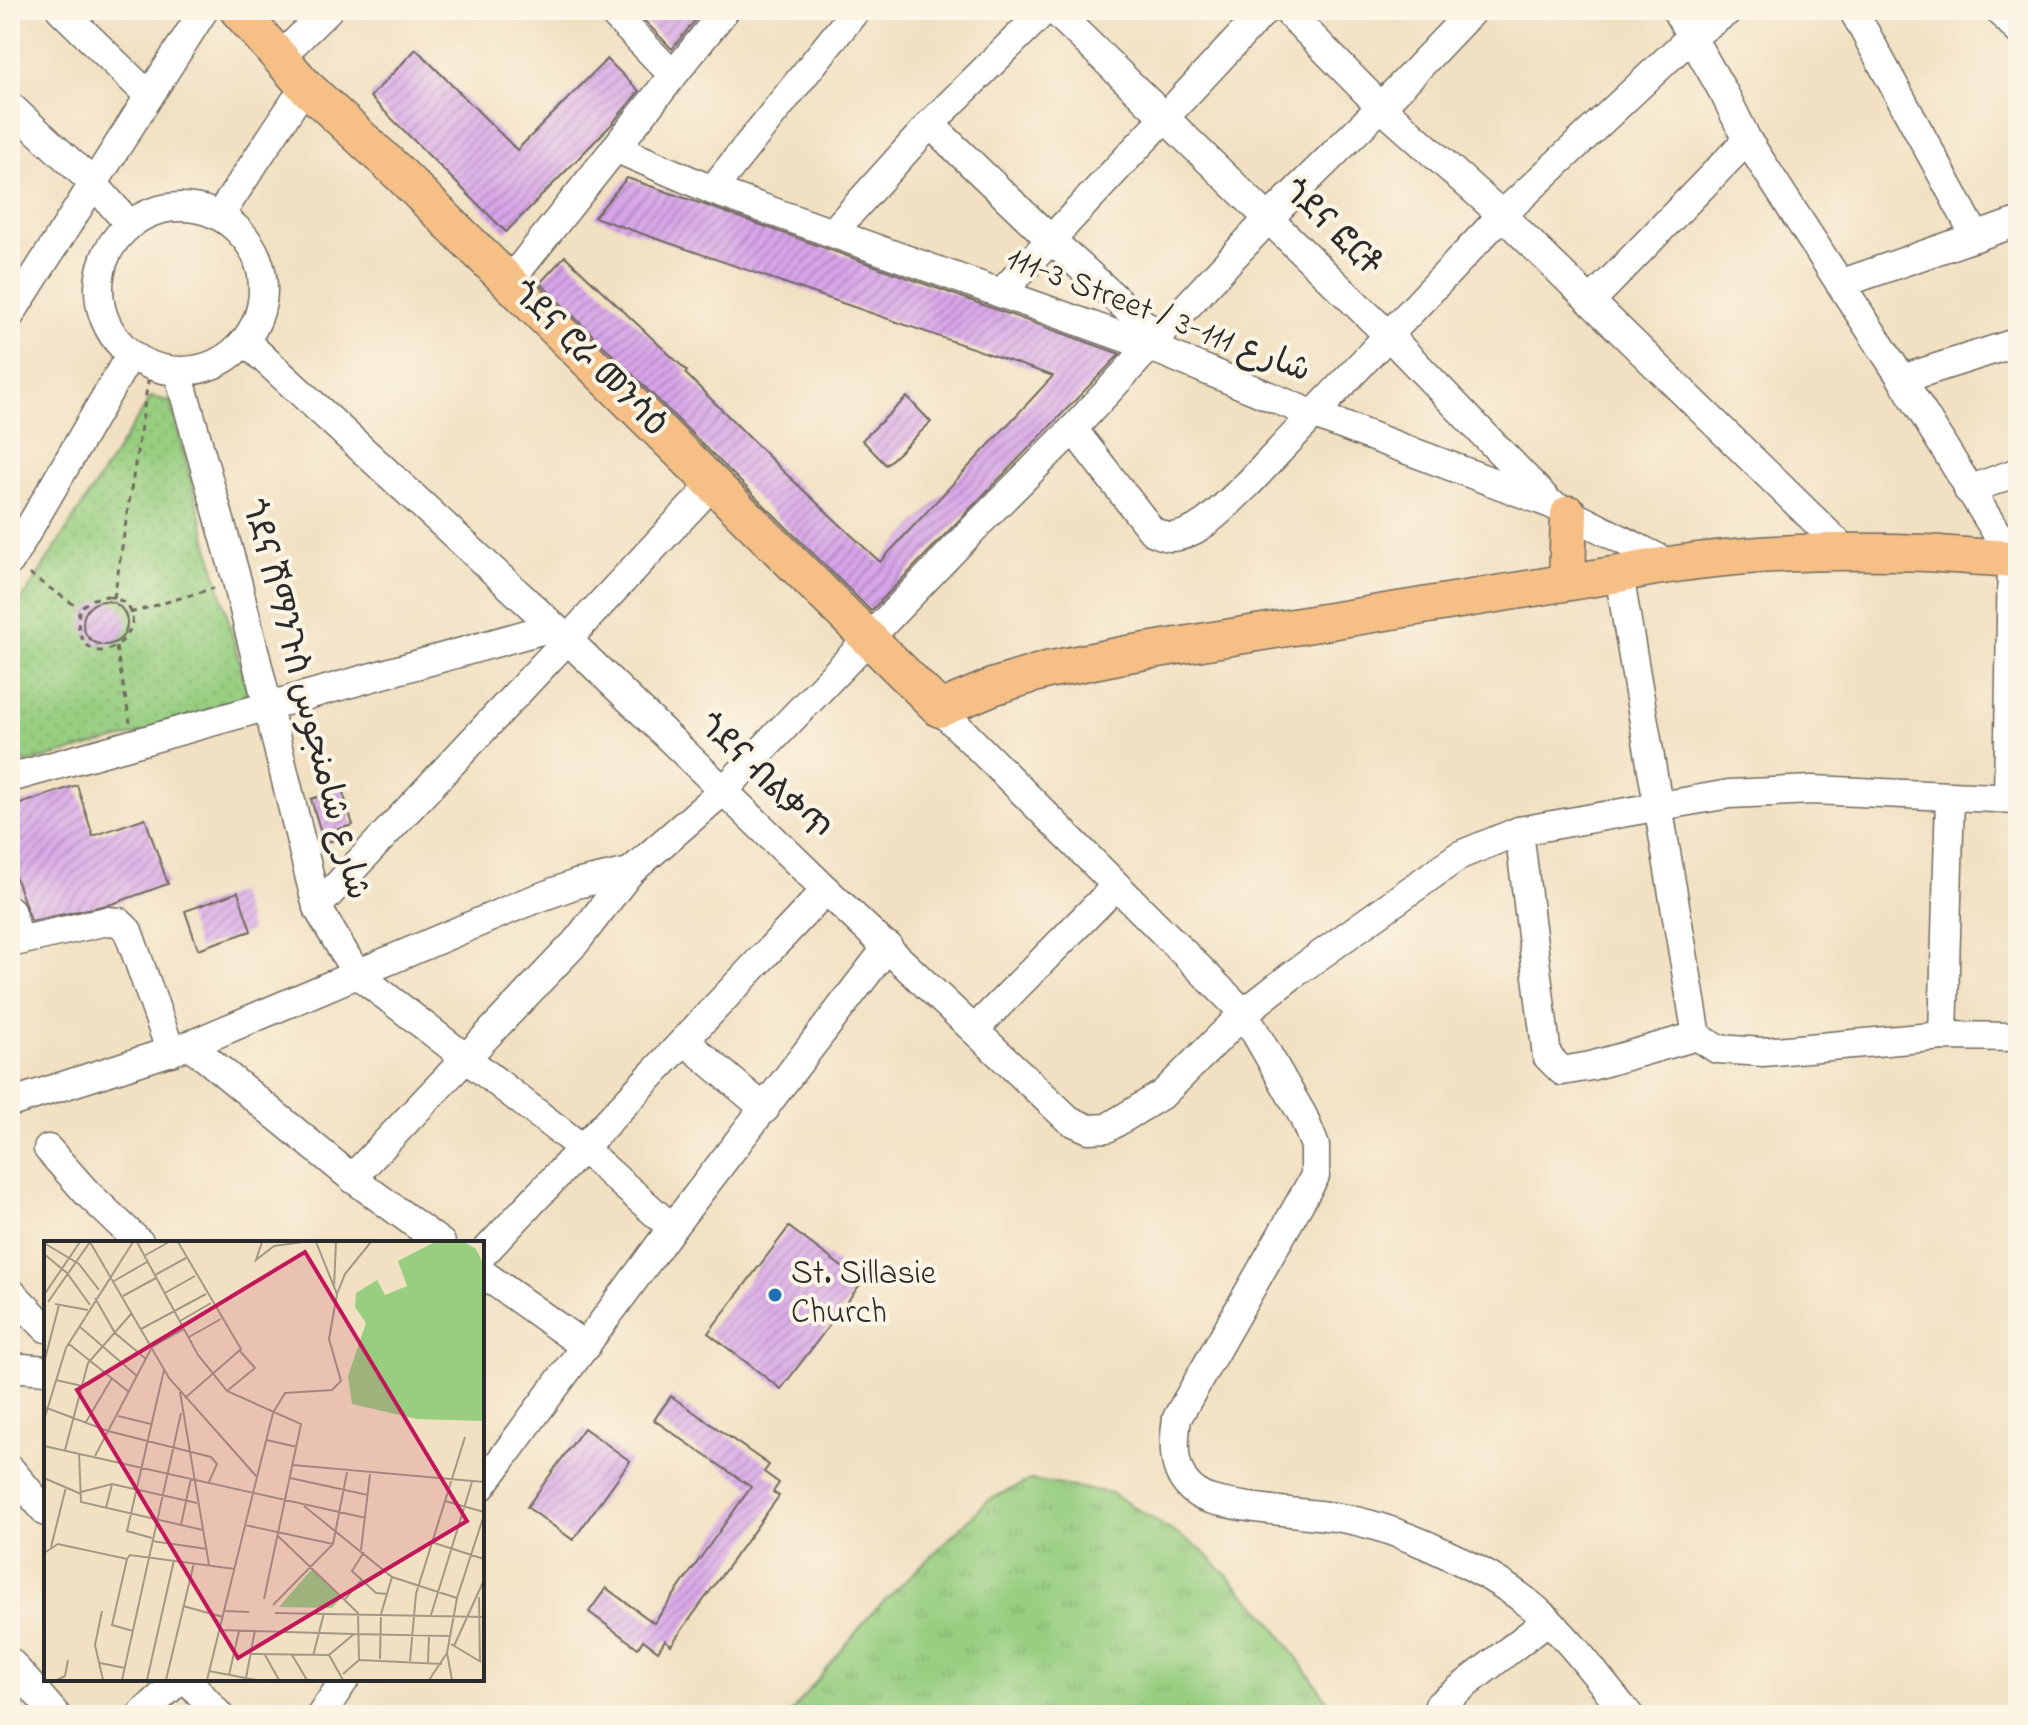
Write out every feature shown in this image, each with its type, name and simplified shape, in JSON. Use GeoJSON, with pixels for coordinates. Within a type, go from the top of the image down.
{"type":"FeatureCollection","features":[{"type":"Feature","properties":{"kind":"main road","name":"ጎደና ሮራ መንሳዕ"},"geometry":{"type":"LineString","coordinates":[[238,10],[305,86],[400,174],[940,709]]}},
{"type":"Feature","properties":{"kind":"main road"},"geometry":{"type":"LineString","coordinates":[[1560,509],[1567,582]]}},
{"type":"Feature","properties":{"kind":"main road"},"geometry":{"type":"LineString","coordinates":[[940,709],[992,687],[1047,670],[1143,651],[1670,564],[1783,553],[2015,558]]}},
{"type":"Feature","properties":{"kind":"street"},"geometry":{"type":"LineString","coordinates":[[61,10],[149,96]]}},
{"type":"Feature","properties":{"kind":"street"},"geometry":{"type":"LineString","coordinates":[[10,315],[204,10]]}},
{"type":"Feature","properties":{"kind":"street"},"geometry":{"type":"LineString","coordinates":[[281,56],[328,10]]}},
{"type":"Feature","properties":{"kind":"street"},"geometry":{"type":"LineString","coordinates":[[610,10],[672,74]]}},
{"type":"Feature","properties":{"kind":"street"},"geometry":{"type":"LineString","coordinates":[[508,283],[725,10]]}},
{"type":"Feature","properties":{"kind":"street"},"geometry":{"type":"LineString","coordinates":[[712,190],[856,10]]}},
{"type":"Feature","properties":{"kind":"street"},"geometry":{"type":"LineString","coordinates":[[833,232],[930,124],[1045,10]]}},
{"type":"Feature","properties":{"kind":"street","name":"ጎደና ፎርቶ"},"geometry":{"type":"LineString","coordinates":[[1054,10],[1389,336],[1560,509]]}},
{"type":"Feature","properties":{"kind":"street"},"geometry":{"type":"LineString","coordinates":[[1001,293],[1049,238],[1265,10]]}},
{"type":"Feature","properties":{"kind":"street"},"geometry":{"type":"LineString","coordinates":[[1286,10],[1381,107],[1502,215],[1847,552]]}},
{"type":"Feature","properties":{"kind":"street"},"geometry":{"type":"LineString","coordinates":[[352,1178],[576,942],[630,872],[723,791],[1155,343],[1269,218],[1473,10]]}},
{"type":"Feature","properties":{"kind":"street"},"geometry":{"type":"LineString","coordinates":[[1676,10],[1747,140],[1902,379],[1968,490],[2015,558],[2013,798]]}},
{"type":"Feature","properties":{"kind":"street"},"geometry":{"type":"LineString","coordinates":[[1073,429],[1152,531],[1168,537],[1185,534],[1207,521],[1248,484],[1502,215],[1691,37],[1729,10]]}},
{"type":"Feature","properties":{"kind":"street"},"geometry":{"type":"LineString","coordinates":[[1853,10],[1976,237]]}},
{"type":"Feature","properties":{"kind":"street"},"geometry":{"type":"LineString","coordinates":[[1999,10],[2018,30]]}},
{"type":"Feature","properties":{"kind":"street"},"geometry":{"type":"LineString","coordinates":[[220,215],[305,86]]}},
{"type":"Feature","properties":{"kind":"street"},"geometry":{"type":"LineString","coordinates":[[10,106],[93,183],[129,224]]}},
{"type":"Feature","properties":{"kind":"street"},"geometry":{"type":"LineString","coordinates":[[930,124],[1155,343]]}},
{"type":"Feature","properties":{"kind":"street"},"geometry":{"type":"LineString","coordinates":[[1591,301],[1747,140]]}},
{"type":"Feature","properties":{"kind":"street","name":"111-3 Street / شارع 111-3"},"geometry":{"type":"LineString","coordinates":[[615,148],[712,190],[1001,293],[1155,343],[1312,414],[1560,509],[1670,564]]}},
{"type":"Feature","properties":{"kind":"street"},"geometry":{"type":"LineString","coordinates":[[173,206],[197,207],[220,215],[239,230],[254,249],[262,272],[263,297],[257,320],[245,341],[226,358],[203,369],[153,364],[117,343],[104,322],[98,295],[100,268],[111,244],[129,224],[150,212],[173,206]]}},
{"type":"Feature","properties":{"kind":"street"},"geometry":{"type":"LineString","coordinates":[[1840,284],[2018,222]]}},
{"type":"Feature","properties":{"kind":"street","name":"ጎደና ብልቃጥ"},"geometry":{"type":"LineString","coordinates":[[245,341],[559,633],[1069,1120],[1089,1129],[1107,1128],[1163,1094],[1244,1013],[1460,855],[1519,831],[1729,794],[1813,790],[2013,798]]}},
{"type":"Feature","properties":{"kind":"street"},"geometry":{"type":"LineString","coordinates":[[1902,379],[2018,342]]}},
{"type":"Feature","properties":{"kind":"street"},"geometry":{"type":"LineString","coordinates":[[10,561],[153,364]]}},
{"type":"Feature","properties":{"kind":"street","name":"ጎደና ሽማንጉስ شارع شامنجوس"},"geometry":{"type":"LineString","coordinates":[[153,364],[237,581],[317,907],[356,973],[582,1148],[672,1228]]}},
{"type":"Feature","properties":{"kind":"street"},"geometry":{"type":"LineString","coordinates":[[1968,490],[2018,472]]}},
{"type":"Feature","properties":{"kind":"street"},"geometry":{"type":"LineString","coordinates":[[317,907],[559,633],[713,484]]}},
{"type":"Feature","properties":{"kind":"street"},"geometry":{"type":"LineString","coordinates":[[1619,574],[1697,1036],[1717,1049],[1763,1052],[1943,1036],[2018,1037]]}},
{"type":"Feature","properties":{"kind":"street"},"geometry":{"type":"LineString","coordinates":[[10,778],[559,633]]}},
{"type":"Feature","properties":{"kind":"street"},"geometry":{"type":"LineString","coordinates":[[940,709],[1244,1013],[1303,1116],[1315,1146],[1315,1176],[1177,1418],[1173,1449],[1179,1474],[1198,1495],[1222,1502],[1339,1517],[1416,1540],[1508,1587],[1548,1620],[1629,1715]]}},
{"type":"Feature","properties":{"kind":"street"},"geometry":{"type":"LineString","coordinates":[[1943,1036],[1950,797]]}},
{"type":"Feature","properties":{"kind":"street"},"geometry":{"type":"LineString","coordinates":[[1519,831],[1547,1056],[1562,1071],[1591,1066],[1697,1036]]}},
{"type":"Feature","properties":{"kind":"street"},"geometry":{"type":"LineString","coordinates":[[10,1103],[180,1049],[522,904],[576,884],[630,872]]}},
{"type":"Feature","properties":{"kind":"street"},"geometry":{"type":"LineString","coordinates":[[975,1029],[1116,886]]}},
{"type":"Feature","properties":{"kind":"street"},"geometry":{"type":"LineString","coordinates":[[484,1253],[826,890]]}},
{"type":"Feature","properties":{"kind":"street"},"geometry":{"type":"LineString","coordinates":[[10,910],[14,942],[107,921],[119,922],[128,931],[180,1049],[438,1241]]}},
{"type":"Feature","properties":{"kind":"street"},"geometry":{"type":"LineString","coordinates":[[484,1483],[672,1228],[888,946]]}},
{"type":"Feature","properties":{"kind":"street"},"geometry":{"type":"LineString","coordinates":[[685,1041],[765,1109]]}},
{"type":"Feature","properties":{"kind":"street"},"geometry":{"type":"LineString","coordinates":[[48,1149],[87,1193],[138,1241]]}},
{"type":"Feature","properties":{"kind":"street"},"geometry":{"type":"LineString","coordinates":[[484,1274],[586,1347]]}},
{"type":"Feature","properties":{"kind":"street"},"geometry":{"type":"LineString","coordinates":[[10,1291],[44,1326]]}},
{"type":"Feature","properties":{"kind":"street"},"geometry":{"type":"LineString","coordinates":[[10,1367],[44,1370]]}},
{"type":"Feature","properties":{"kind":"street"},"geometry":{"type":"LineString","coordinates":[[10,1469],[44,1510]]}},
{"type":"Feature","properties":{"kind":"street"},"geometry":{"type":"LineString","coordinates":[[1439,1705],[1548,1620]]}},
{"type":"Feature","properties":{"kind":"street"},"geometry":{"type":"LineString","coordinates":[[10,1662],[56,1715]]}},
{"type":"Feature","properties":{"kind":"street"},"geometry":{"type":"LineString","coordinates":[[141,1715],[178,1681]]}},
{"type":"Feature","properties":{"kind":"street"},"geometry":{"type":"LineString","coordinates":[[189,1681],[219,1715]]}},
{"type":"Feature","properties":{"kind":"street"},"geometry":{"type":"LineString","coordinates":[[321,1715],[344,1681]]}},
{"type":"Feature","properties":{"kind":"path"},"geometry":{"type":"LineString","coordinates":[[114,598],[153,364]]}},
{"type":"Feature","properties":{"kind":"path"},"geometry":{"type":"LineString","coordinates":[[10,561],[79,608]]}},
{"type":"Feature","properties":{"kind":"path"},"geometry":{"type":"LineString","coordinates":[[130,613],[237,581]]}},
{"type":"Feature","properties":{"kind":"path"},"geometry":{"type":"LineString","coordinates":[[100,597],[120,601],[130,613],[128,637],[116,647],[101,650],[87,644],[79,631],[79,608],[100,597]]}},
{"type":"Feature","properties":{"kind":"path"},"geometry":{"type":"LineString","coordinates":[[116,647],[134,744]]}},
{"type":"Feature","properties":{"kind":"green space"},"geometry":{"type":"Polygon","coordinates":[[[151,397],[170,401],[251,705],[10,767],[10,619],[151,397]]]}},
{"type":"Feature","properties":{"kind":"green space"},"geometry":{"type":"Polygon","coordinates":[[[1030,1480],[1111,1493],[1201,1549],[1267,1616],[1338,1715],[789,1715],[870,1615],[989,1500],[1030,1480]]]}},
{"type":"Feature","properties":{"kind":"building"},"geometry":{"type":"Polygon","coordinates":[[[634,10],[703,10],[672,49],[634,10]]]}},
{"type":"Feature","properties":{"kind":"building"},"geometry":{"type":"Polygon","coordinates":[[[416,49],[517,150],[607,59],[639,91],[612,124],[506,232],[370,97],[416,49]]]}},
{"type":"Feature","properties":{"kind":"building"},"geometry":{"type":"Polygon","coordinates":[[[627,178],[1120,354],[871,611],[540,283],[565,256],[687,371],[685,373],[782,470],[880,562],[1053,376],[594,217],[627,178]]]}},
{"type":"Feature","properties":{"kind":"building"},"geometry":{"type":"Polygon","coordinates":[[[907,397],[931,422],[886,465],[862,440],[907,397]]]}},
{"type":"Feature","properties":{"kind":"building"},"geometry":{"type":"Polygon","coordinates":[[[105,601],[120,608],[127,623],[120,638],[105,645],[90,638],[83,623],[90,608],[105,601]]]}},
{"type":"Feature","properties":{"kind":"building"},"geometry":{"type":"Polygon","coordinates":[[[77,785],[93,836],[145,818],[168,884],[112,904],[31,921],[10,862],[10,823],[20,804],[77,785]]]}},
{"type":"Feature","properties":{"kind":"building"},"geometry":{"type":"Polygon","coordinates":[[[342,789],[353,825],[338,829],[341,838],[324,843],[311,799],[342,789]]]}},
{"type":"Feature","properties":{"kind":"building"},"geometry":{"type":"Polygon","coordinates":[[[238,892],[251,931],[198,949],[185,911],[238,892]]]}},
{"type":"Feature","properties":{"kind":"building"},"geometry":{"type":"Polygon","coordinates":[[[789,1227],[862,1282],[781,1389],[708,1333],[789,1227]]]}},
{"type":"Feature","properties":{"kind":"building"},"geometry":{"type":"Polygon","coordinates":[[[671,1396],[769,1465],[764,1472],[779,1483],[773,1492],[779,1496],[671,1645],[665,1640],[658,1651],[643,1640],[638,1648],[589,1612],[606,1588],[654,1623],[751,1487],[654,1420],[671,1396]]]}},
{"type":"Feature","properties":{"kind":"building"},"geometry":{"type":"Polygon","coordinates":[[[584,1428],[630,1461],[573,1540],[527,1507],[584,1428]]]}},
{"type":"Feature","properties":{"kind":"place","name":"St. Sillasie Church"},"geometry":{"type":"Point","coordinates":[775,1295]}}]}
